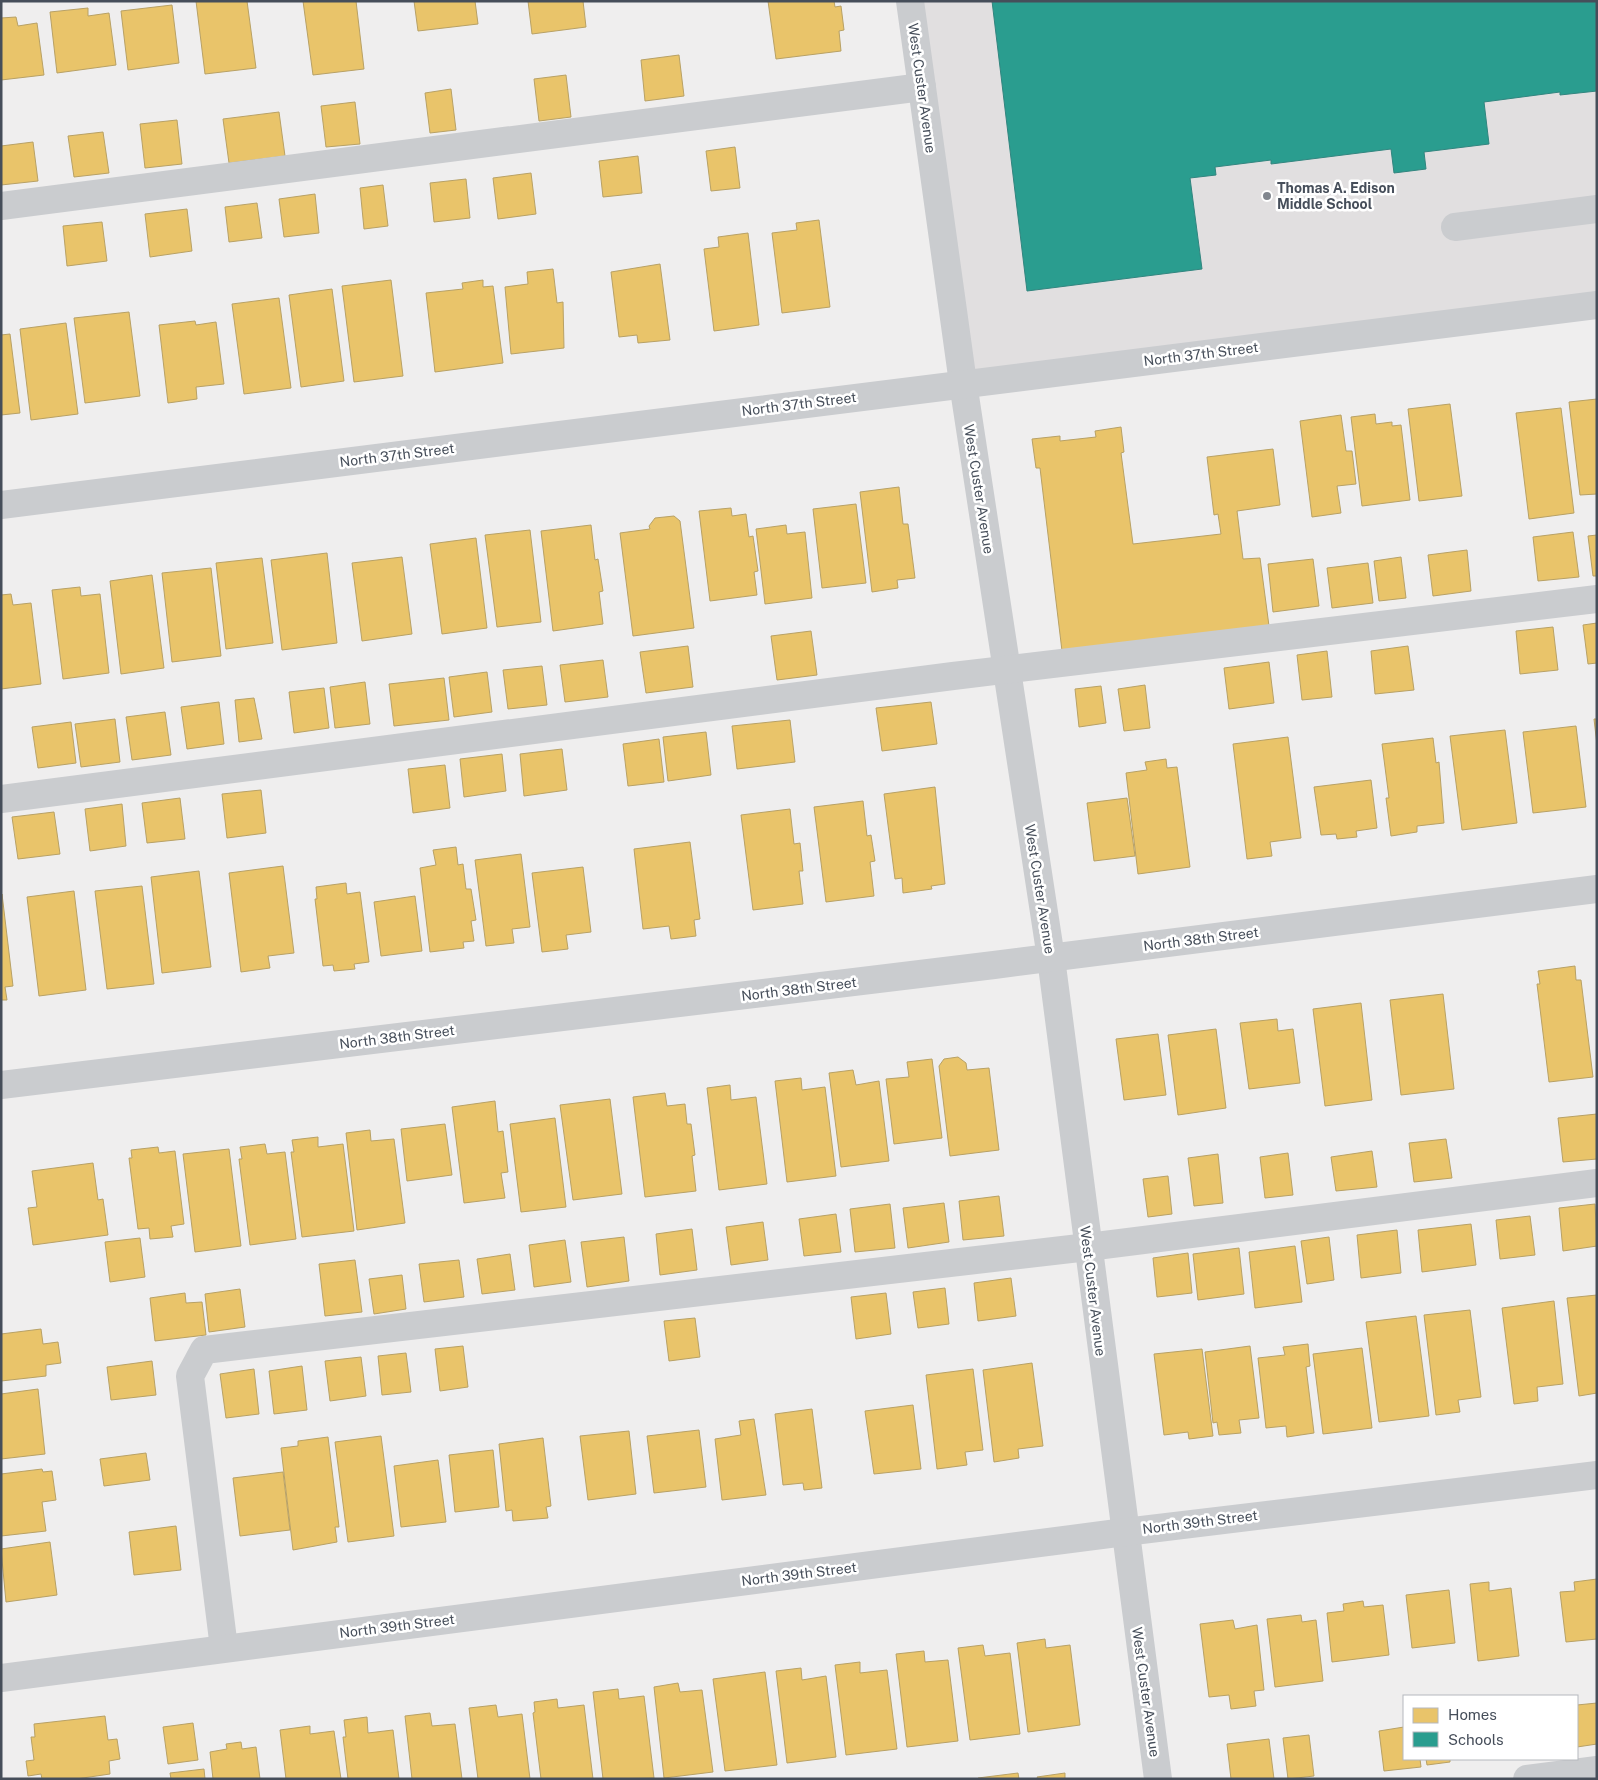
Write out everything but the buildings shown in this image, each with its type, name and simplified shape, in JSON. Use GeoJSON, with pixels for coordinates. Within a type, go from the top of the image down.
{"type":"FeatureCollection","features":[{"type":"Feature","properties":{"kind":"street","name":"West Custer Avenue"},"geometry":{"type":"LineString","coordinates":[[910,1],[963,383],[1051,958],[1124,1532],[1158,1779]]}},
{"type":"Feature","properties":{"kind":"street"},"geometry":{"type":"LineString","coordinates":[[1,206],[922,87]]}},
{"type":"Feature","properties":{"kind":"street"},"geometry":{"type":"LineString","coordinates":[[1455,228],[1597,209]]}},
{"type":"Feature","properties":{"kind":"street","name":"North 37th Street"},"geometry":{"type":"LineString","coordinates":[[1,505],[1597,305]]}},
{"type":"Feature","properties":{"kind":"street"},"geometry":{"type":"LineString","coordinates":[[1,799],[1007,670],[1597,599]]}},
{"type":"Feature","properties":{"kind":"street","name":"North 38th Street"},"geometry":{"type":"LineString","coordinates":[[1,1084],[1051,958],[1597,889]]}},
{"type":"Feature","properties":{"kind":"street"},"geometry":{"type":"LineString","coordinates":[[224,1648],[190,1376],[204,1350],[1088,1247],[1597,1183]]}},
{"type":"Feature","properties":{"kind":"street","name":"North 39th Street"},"geometry":{"type":"LineString","coordinates":[[1,1678],[1124,1532],[1597,1475]]}},
{"type":"Feature","properties":{"kind":"street"},"geometry":{"type":"LineString","coordinates":[[1526,1779],[1597,1770]]}},
{"type":"Feature","properties":{"kind":"shaded area","name":"Thomas A. Edison Middle School"},"geometry":{"type":"Polygon","coordinates":[[[910,1],[1597,1],[1597,305],[963,383],[910,1]]]}},
{"type":"Feature","properties":{"kind":"place","name":"Thomas A. Edison Middle School"},"geometry":{"type":"Point","coordinates":[1267,196]}}]}
